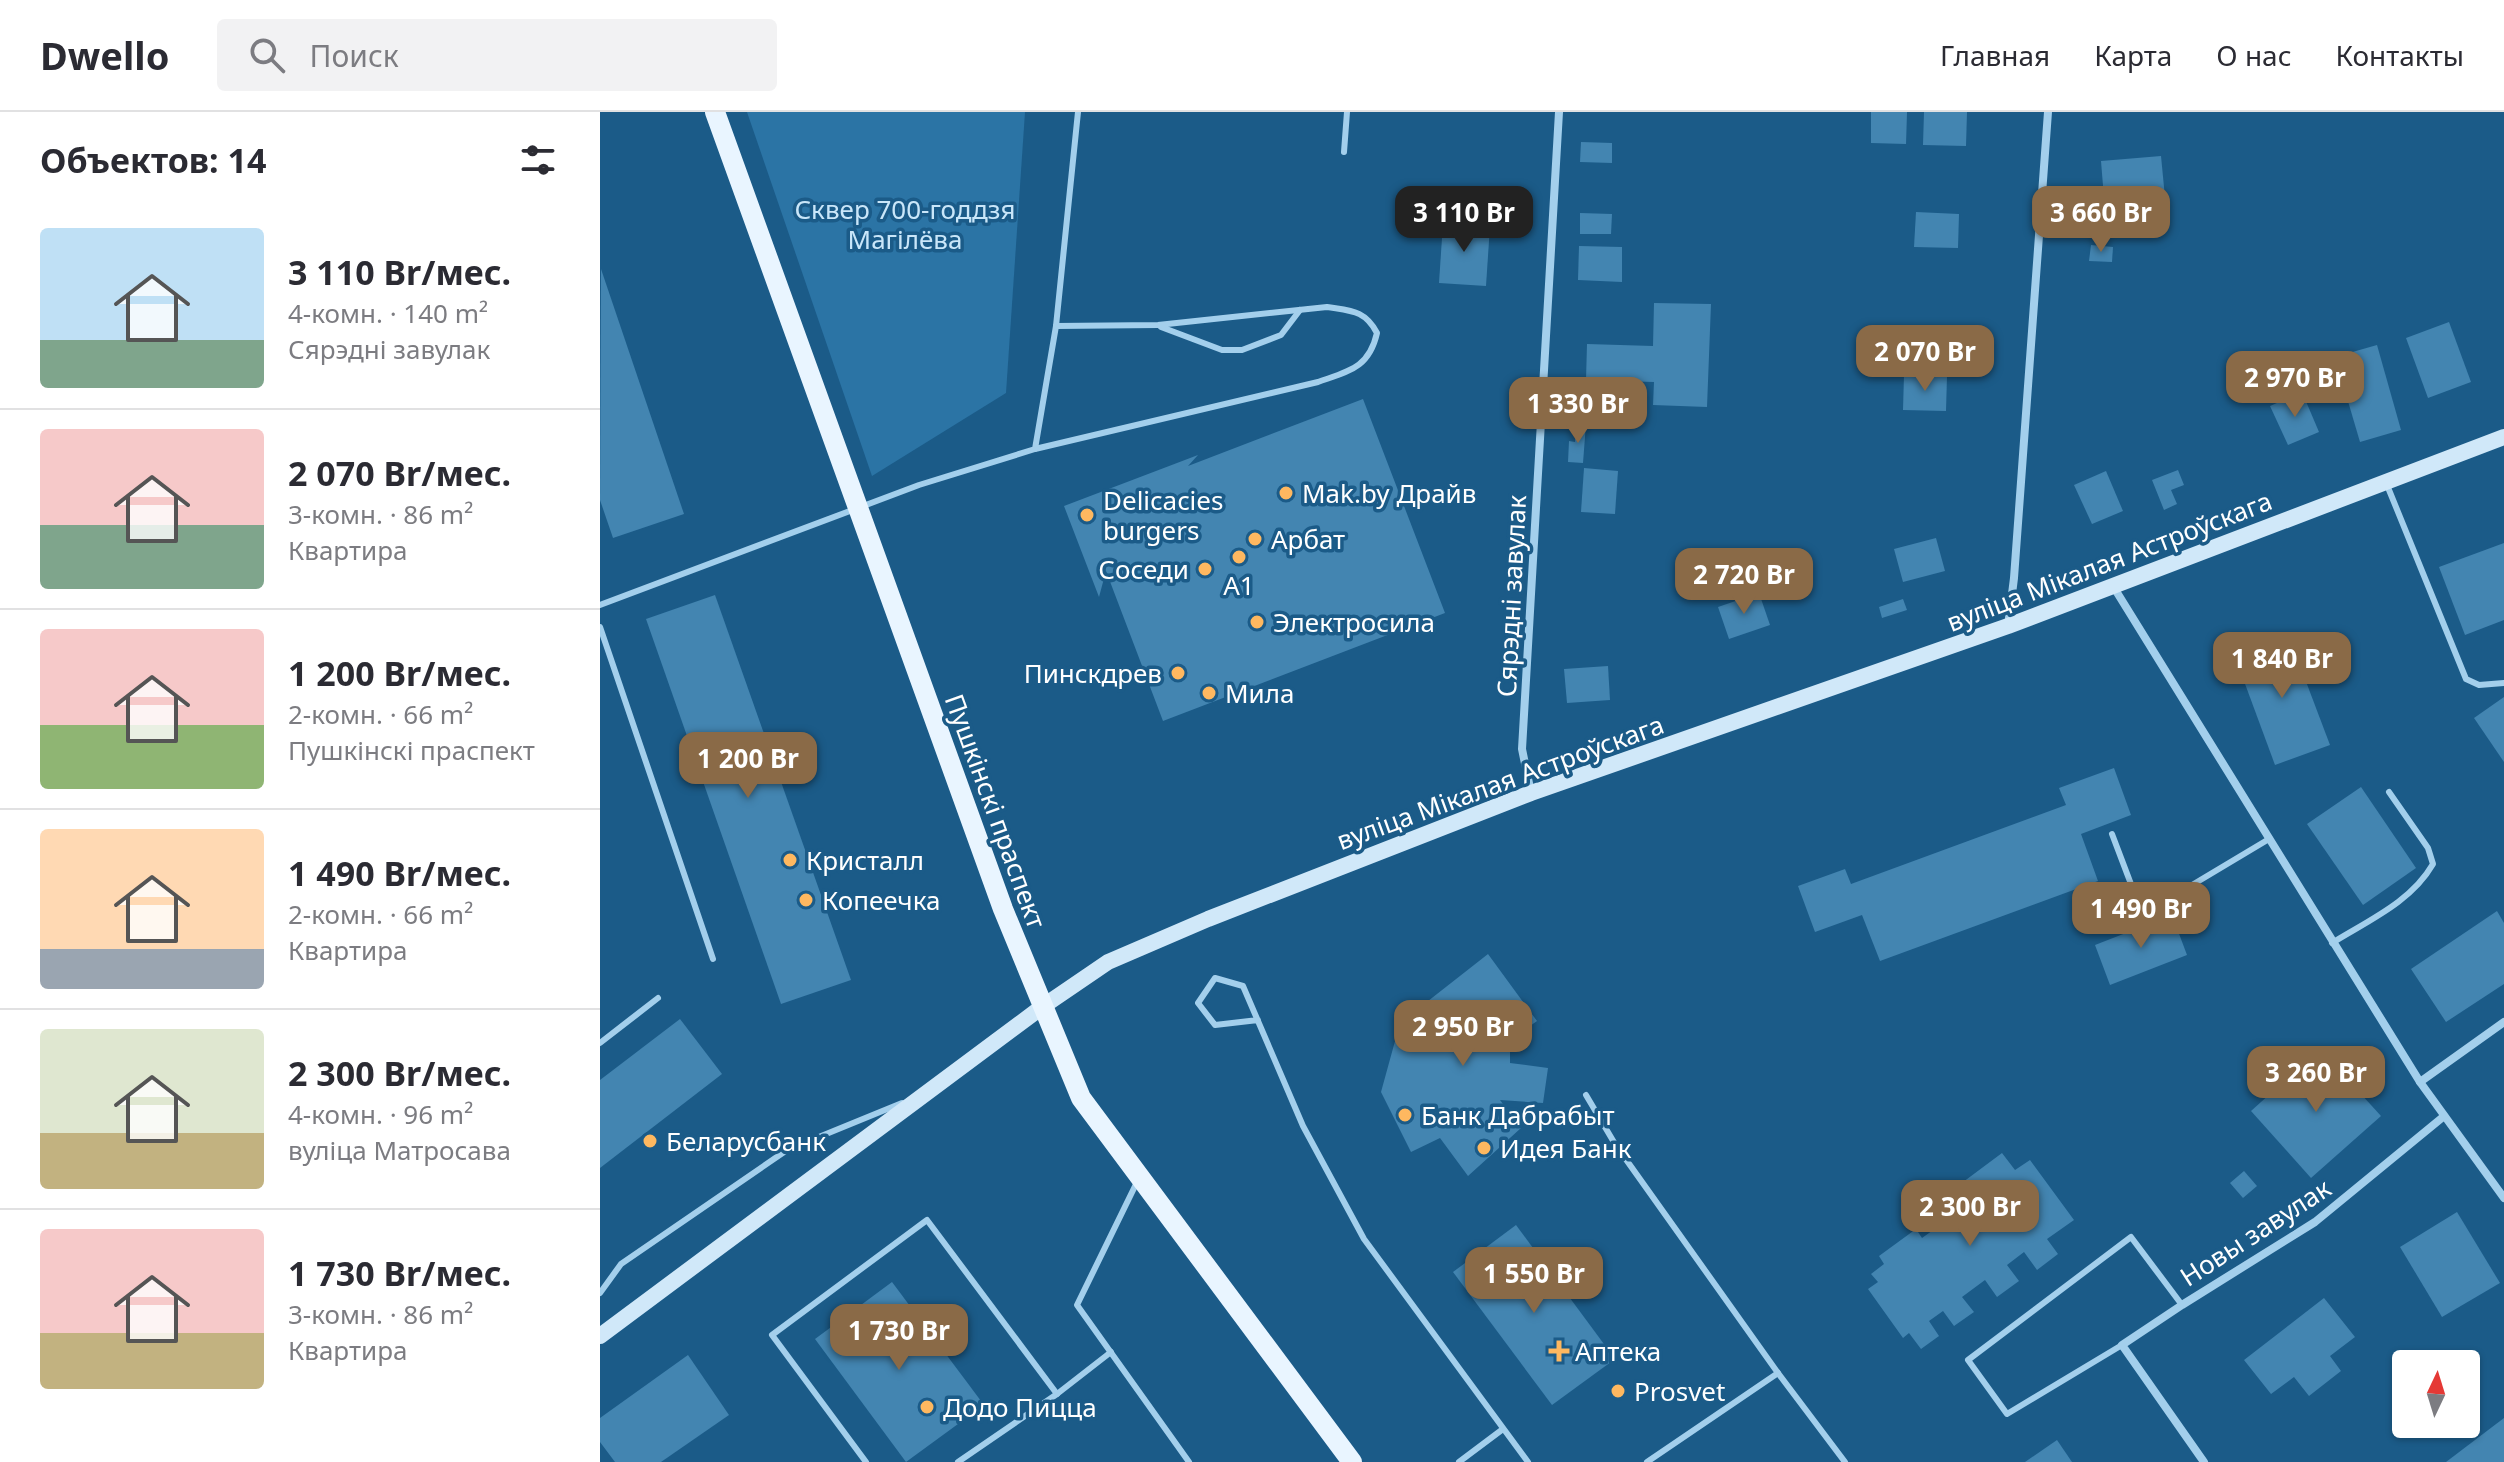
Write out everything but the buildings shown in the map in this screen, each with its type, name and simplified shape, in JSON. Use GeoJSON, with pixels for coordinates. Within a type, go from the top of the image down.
{"type":"FeatureCollection","features":[{"type":"Feature","properties":{"kind":"main road","name":"Пушкінскі праспект"},"geometry":{"type":"LineString","coordinates":[[715,112],[857,509],[1042,1007],[1081,1098],[1352,1462]]}},
{"type":"Feature","properties":{"kind":"main road","name":"вуліца Мікалая Астроўскага"},"geometry":{"type":"LineString","coordinates":[[600,1336],[1042,1007],[1108,962],[1531,793],[2008,626],[2504,437]]}},
{"type":"Feature","properties":{"kind":"street","name":"Сярэдні завулак"},"geometry":{"type":"LineString","coordinates":[[1531,793],[1522,749],[1559,112]]}},
{"type":"Feature","properties":{"kind":"street"},"geometry":{"type":"LineString","coordinates":[[2008,626],[2048,112]]}},
{"type":"Feature","properties":{"kind":"street"},"geometry":{"type":"LineString","coordinates":[[2113,586],[2420,1082],[2504,1198]]}},
{"type":"Feature","properties":{"kind":"street"},"geometry":{"type":"LineString","coordinates":[[2420,1082],[2504,1022]]}},
{"type":"Feature","properties":{"kind":"street","name":"Новы завулак"},"geometry":{"type":"LineString","coordinates":[[2122,1345],[2315,1222],[2443,1117]]}},
{"type":"Feature","properties":{"kind":"street"},"geometry":{"type":"LineString","coordinates":[[2122,1345],[2204,1462]]}},
{"type":"Feature","properties":{"kind":"lane"},"geometry":{"type":"LineString","coordinates":[[1035,449],[1056,326],[1078,112]]}},
{"type":"Feature","properties":{"kind":"lane"},"geometry":{"type":"LineString","coordinates":[[1344,152],[1347,112]]}},
{"type":"Feature","properties":{"kind":"lane"},"geometry":{"type":"LineString","coordinates":[[600,605],[919,485],[1035,449],[1318,382],[1354,370],[1372,352],[1377,333],[1370,319],[1355,311],[1327,307],[1158,325],[1056,326]]}},
{"type":"Feature","properties":{"kind":"lane"},"geometry":{"type":"LineString","coordinates":[[1158,325],[1222,350],[1242,350],[1281,335],[1300,310]]}},
{"type":"Feature","properties":{"kind":"lane"},"geometry":{"type":"LineString","coordinates":[[2386,482],[2466,679],[2479,685],[2504,683]]}},
{"type":"Feature","properties":{"kind":"lane"},"geometry":{"type":"LineString","coordinates":[[600,627],[713,959]]}},
{"type":"Feature","properties":{"kind":"lane"},"geometry":{"type":"LineString","coordinates":[[2332,943],[2397,903],[2423,882],[2433,864],[2428,848],[2389,792]]}},
{"type":"Feature","properties":{"kind":"lane"},"geometry":{"type":"LineString","coordinates":[[2112,834],[2134,892],[2160,897],[2177,894],[2269,839]]}},
{"type":"Feature","properties":{"kind":"lane"},"geometry":{"type":"LineString","coordinates":[[1258,1020],[1215,1025],[1198,1003],[1215,978],[1243,986],[1258,1020],[1303,1126],[1364,1239],[1528,1462]]}},
{"type":"Feature","properties":{"kind":"lane"},"geometry":{"type":"LineString","coordinates":[[600,1043],[658,998]]}},
{"type":"Feature","properties":{"kind":"lane"},"geometry":{"type":"LineString","coordinates":[[600,1293],[621,1264],[787,1150],[924,1094]]}},
{"type":"Feature","properties":{"kind":"lane"},"geometry":{"type":"LineString","coordinates":[[1586,1095],[1615,1144],[1845,1462]]}},
{"type":"Feature","properties":{"kind":"lane"},"geometry":{"type":"LineString","coordinates":[[1140,1177],[1077,1305],[1189,1462]]}},
{"type":"Feature","properties":{"kind":"lane"},"geometry":{"type":"LineString","coordinates":[[866,1462],[772,1335],[927,1220],[1057,1394]]}},
{"type":"Feature","properties":{"kind":"lane"},"geometry":{"type":"LineString","coordinates":[[2122,1345],[2007,1414],[1968,1360],[2131,1237],[2182,1305]]}},
{"type":"Feature","properties":{"kind":"lane"},"geometry":{"type":"LineString","coordinates":[[958,1462],[1057,1394],[1111,1352]]}},
{"type":"Feature","properties":{"kind":"lane"},"geometry":{"type":"LineString","coordinates":[[1647,1462],[1778,1373]]}},
{"type":"Feature","properties":{"kind":"lane"},"geometry":{"type":"LineString","coordinates":[[1459,1462],[1503,1429]]}},
{"type":"Feature","properties":{"kind":"green space","name":"Сквер 700-годдзя Магілёва"},"geometry":{"type":"Polygon","coordinates":[[[747,112],[1025,112],[1006,393],[872,476],[747,112]]]}},
{"type":"Feature","properties":{"kind":"place","name":"Маk.by Драйв"},"geometry":{"type":"Point","coordinates":[1286,493]}},
{"type":"Feature","properties":{"kind":"place","name":"Delicacies burgers"},"geometry":{"type":"Point","coordinates":[1087,515]}},
{"type":"Feature","properties":{"kind":"place","name":"Арбат"},"geometry":{"type":"Point","coordinates":[1255,539]}},
{"type":"Feature","properties":{"kind":"place","name":"A1"},"geometry":{"type":"Point","coordinates":[1239,557]}},
{"type":"Feature","properties":{"kind":"place","name":"Соседи"},"geometry":{"type":"Point","coordinates":[1205,569]}},
{"type":"Feature","properties":{"kind":"place","name":"Электросила"},"geometry":{"type":"Point","coordinates":[1257,622]}},
{"type":"Feature","properties":{"kind":"place","name":"Пинскдрев"},"geometry":{"type":"Point","coordinates":[1178,673]}},
{"type":"Feature","properties":{"kind":"place","name":"Мила"},"geometry":{"type":"Point","coordinates":[1209,693]}},
{"type":"Feature","properties":{"kind":"place","name":"Кристалл"},"geometry":{"type":"Point","coordinates":[790,860]}},
{"type":"Feature","properties":{"kind":"place","name":"Копеечка"},"geometry":{"type":"Point","coordinates":[806,900]}},
{"type":"Feature","properties":{"kind":"place","name":"Банк Дабрабыт"},"geometry":{"type":"Point","coordinates":[1405,1115]}},
{"type":"Feature","properties":{"kind":"place","name":"Беларусбанк"},"geometry":{"type":"Point","coordinates":[650,1141]}},
{"type":"Feature","properties":{"kind":"place","name":"Идея Банк"},"geometry":{"type":"Point","coordinates":[1484,1148]}},
{"type":"Feature","properties":{"kind":"place","name":"Аптека"},"geometry":{"type":"Point","coordinates":[1559,1351]}},
{"type":"Feature","properties":{"kind":"place","name":"Prosvet"},"geometry":{"type":"Point","coordinates":[1618,1391]}},
{"type":"Feature","properties":{"kind":"place","name":"Додо Пицца"},"geometry":{"type":"Point","coordinates":[927,1407]}}]}
